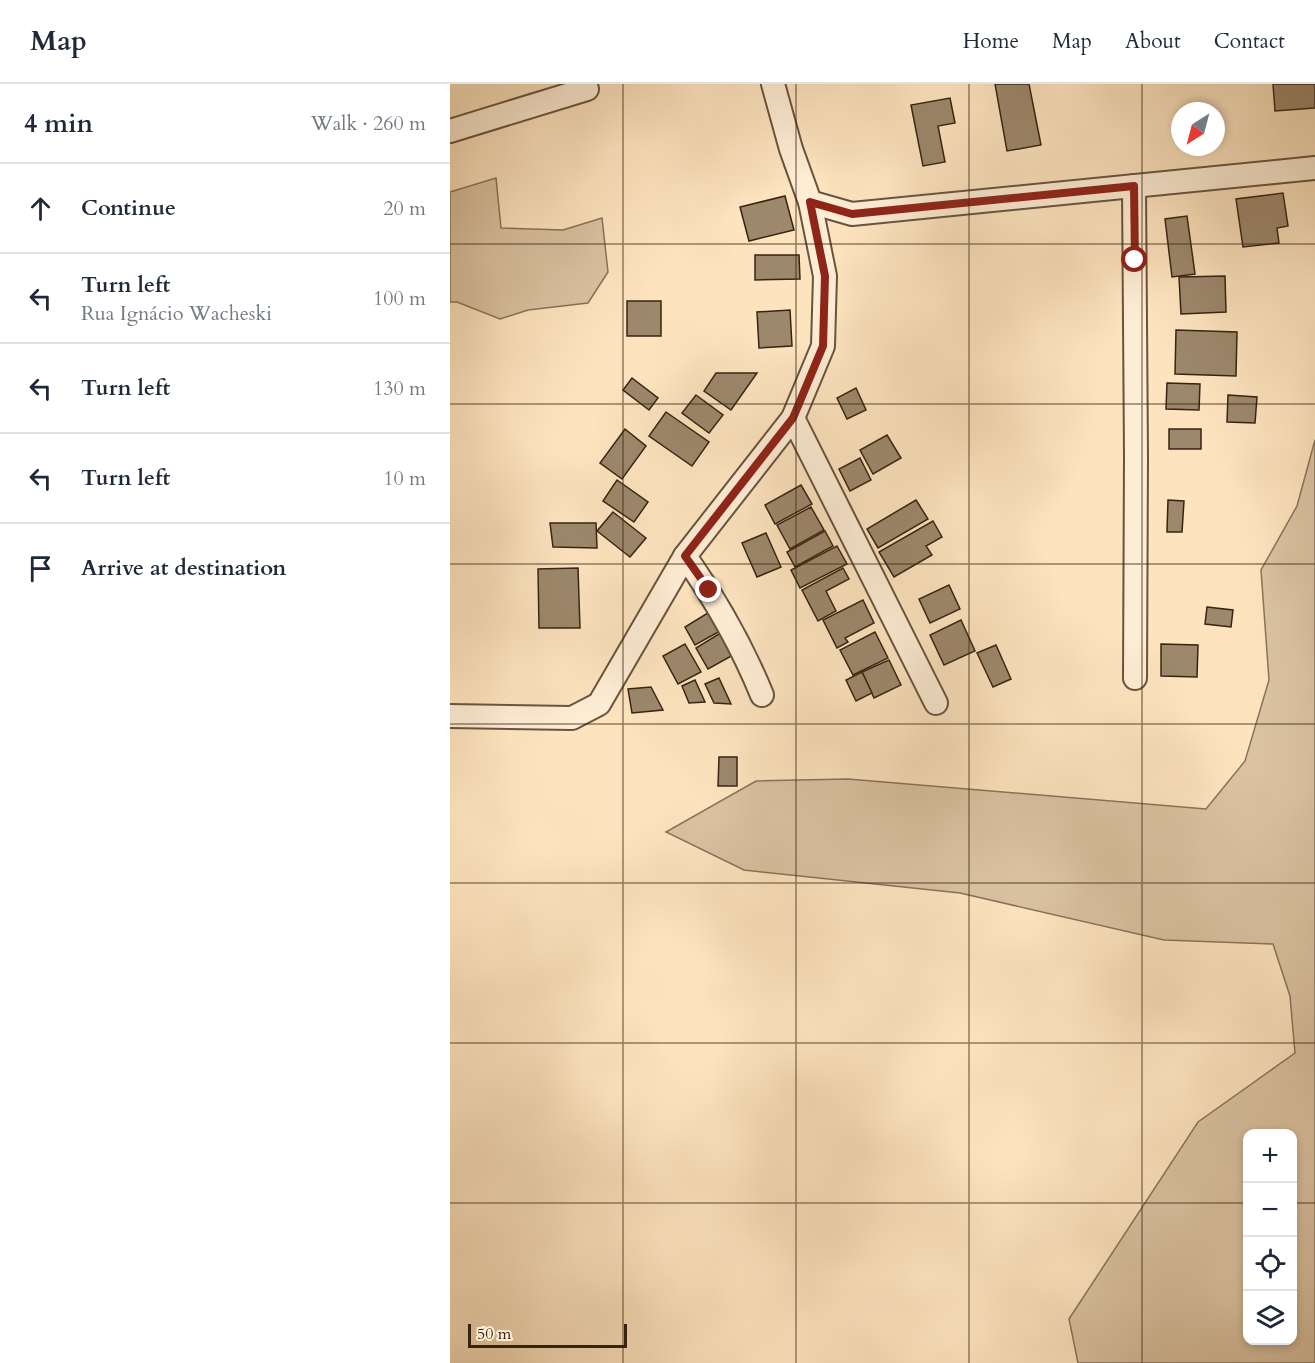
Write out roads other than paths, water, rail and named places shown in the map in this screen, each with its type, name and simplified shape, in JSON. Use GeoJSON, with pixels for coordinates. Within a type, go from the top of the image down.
{"type":"FeatureCollection","features":[{"type":"Feature","properties":{"kind":"street"},"geometry":{"type":"LineString","coordinates":[[450,130],[587,89],[585,84]]}},
{"type":"Feature","properties":{"kind":"street"},"geometry":{"type":"LineString","coordinates":[[450,716],[572,718],[599,705],[685,556],[793,418],[823,346],[825,276],[810,202],[791,149],[773,84]]}},
{"type":"Feature","properties":{"kind":"street"},"geometry":{"type":"LineString","coordinates":[[810,202],[852,214],[1315,168]]}},
{"type":"Feature","properties":{"kind":"street"},"geometry":{"type":"LineString","coordinates":[[1134,186],[1135,678]]}},
{"type":"Feature","properties":{"kind":"street"},"geometry":{"type":"LineString","coordinates":[[793,418],[936,703]]}},
{"type":"Feature","properties":{"kind":"street"},"geometry":{"type":"LineString","coordinates":[[685,556],[709,590],[753,672],[762,695]]}}]}
